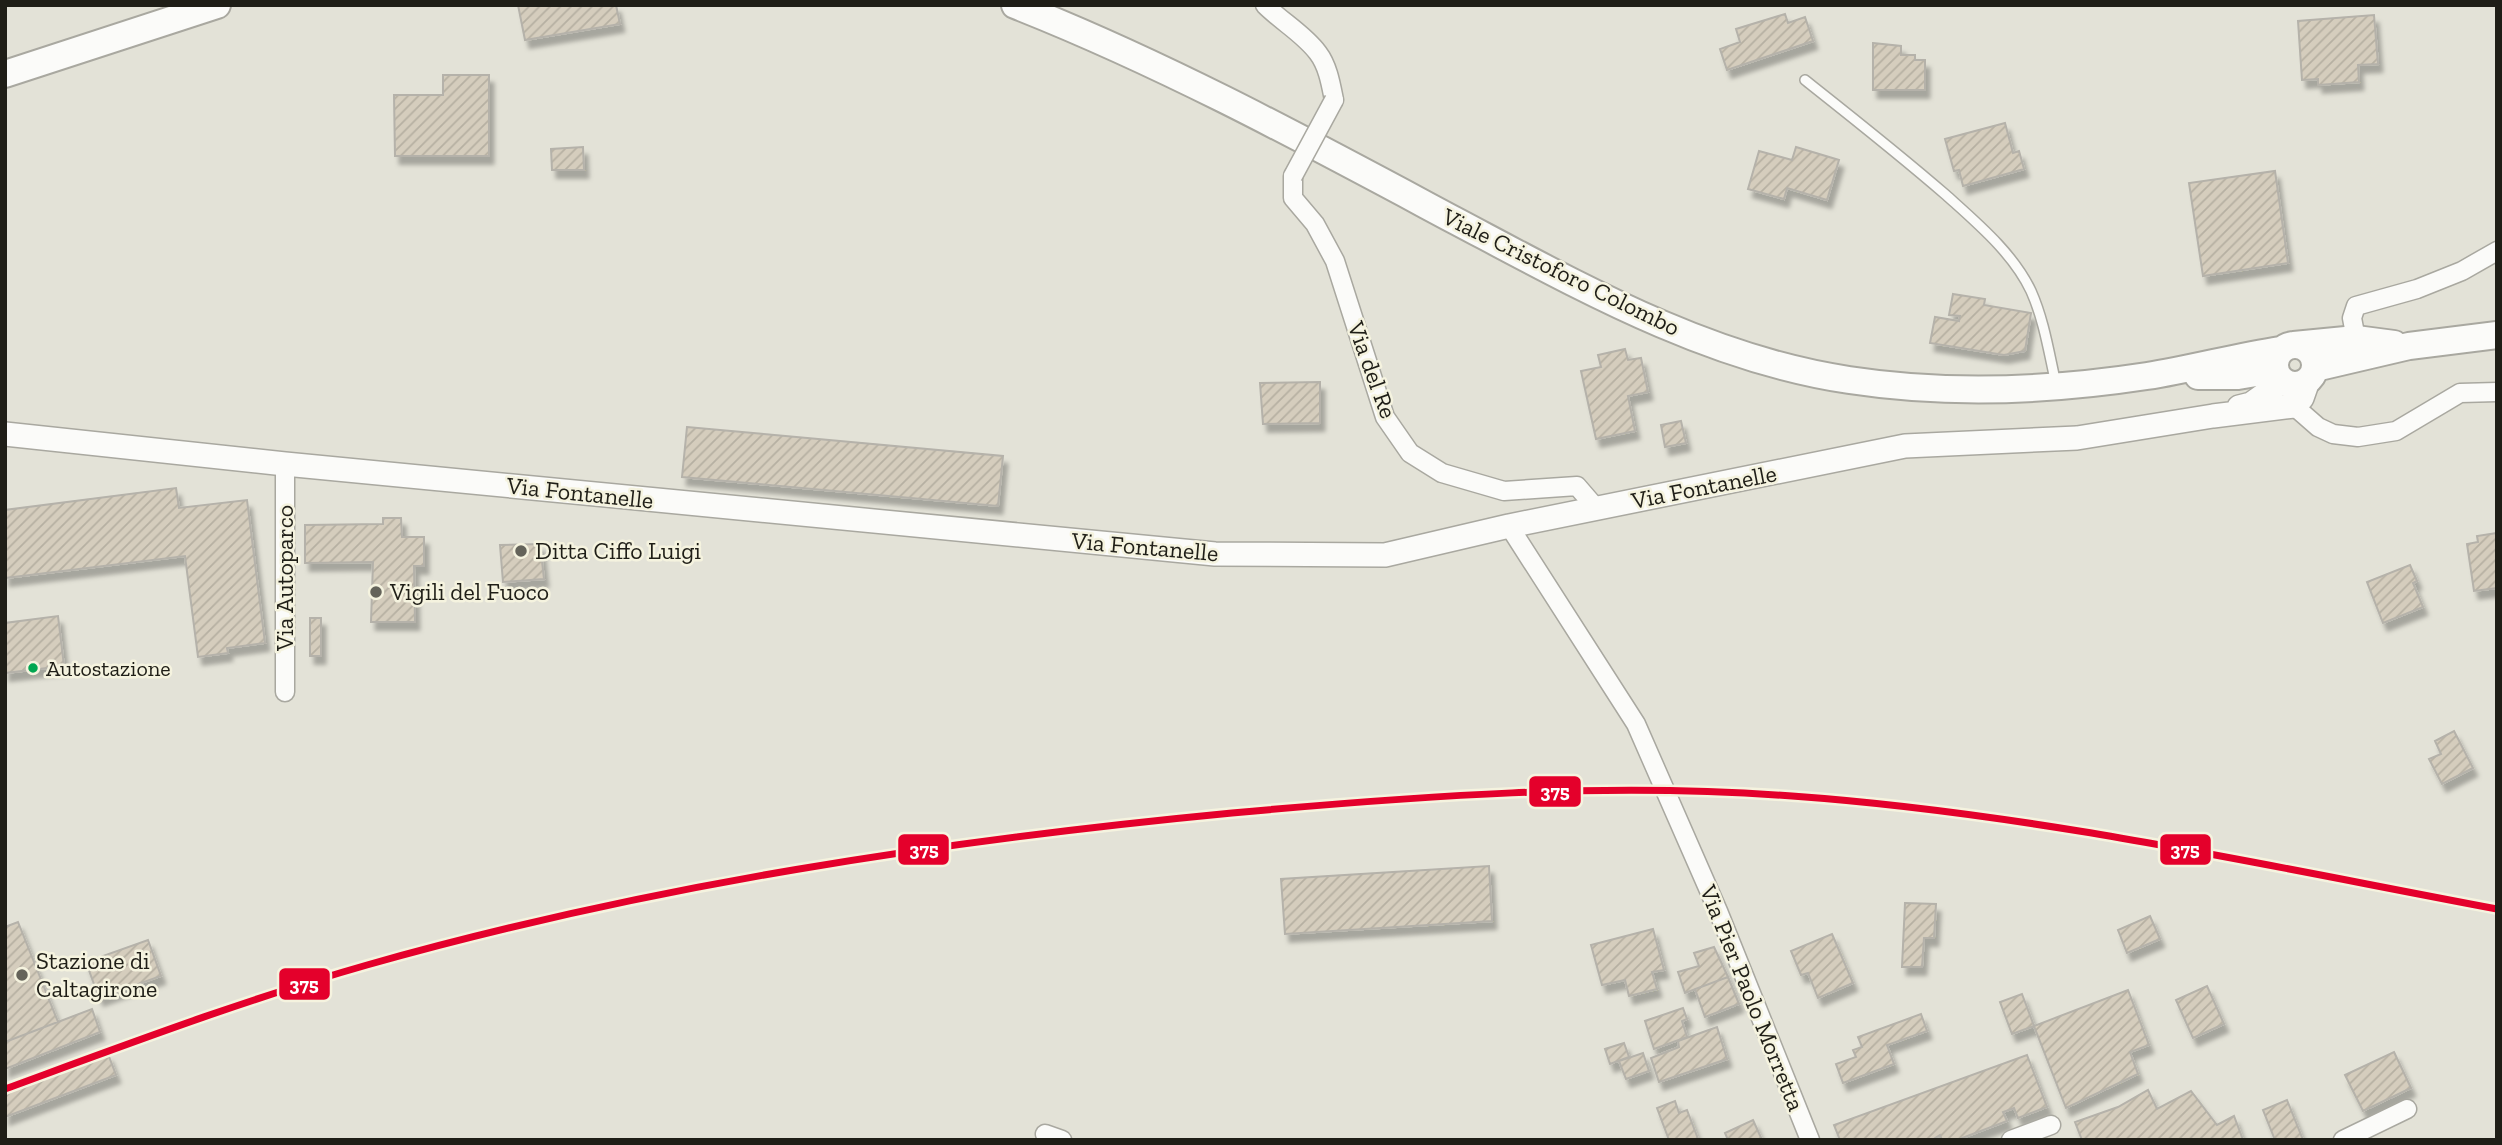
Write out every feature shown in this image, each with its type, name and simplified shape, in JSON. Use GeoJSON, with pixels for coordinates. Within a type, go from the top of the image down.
{"type":"FeatureCollection","features":[{"type":"Feature","properties":{"kind":"main road"},"geometry":{"type":"LineString","coordinates":[[5,74],[217,5]]}},
{"type":"Feature","properties":{"kind":"main road","name":"Viale Cristoforo Colombo"},"geometry":{"type":"LineString","coordinates":[[1015,5],[1084,32],[1220,96],[1578,285],[1685,333],[1767,362],[1847,380],[1976,390],[2057,386],[2148,376],[2237,356],[2283,362]]}},
{"type":"Feature","properties":{"kind":"main road"},"geometry":{"type":"LineString","coordinates":[[2283,362],[2295,386],[2312,375],[2409,346],[2497,335]]}},
{"type":"Feature","properties":{"kind":"main road"},"geometry":{"type":"LineString","coordinates":[[2283,362],[2356,339],[2409,346]]}},
{"type":"Feature","properties":{"kind":"main road"},"geometry":{"type":"LineString","coordinates":[[2283,362],[2307,349],[2312,355],[2312,375]]}},
{"type":"Feature","properties":{"kind":"street","name":"Via del Re"},"geometry":{"type":"LineString","coordinates":[[1265,5],[1320,54],[1328,75],[1334,100],[1293,176],[1293,198],[1315,224],[1335,261],[1384,417],[1410,453],[1442,473],[1504,491],[1577,486],[1596,508]]}},
{"type":"Feature","properties":{"kind":"street"},"geometry":{"type":"LineString","coordinates":[[2356,339],[2353,318],[2356,306],[2417,289],[2462,271],[2497,251]]}},
{"type":"Feature","properties":{"kind":"street"},"geometry":{"type":"LineString","coordinates":[[2213,416],[2251,404],[2283,362]]}},
{"type":"Feature","properties":{"kind":"street"},"geometry":{"type":"LineString","coordinates":[[2213,416],[2294,406],[2302,398],[2312,375]]}},
{"type":"Feature","properties":{"kind":"street"},"geometry":{"type":"LineString","coordinates":[[2294,406],[2318,427],[2333,433],[2358,437],[2396,431],[2460,393],[2497,392]]}},
{"type":"Feature","properties":{"kind":"street","name":"Via Fontanelle"},"geometry":{"type":"LineString","coordinates":[[68,441],[1215,554],[1385,555],[1509,526],[1905,446],[2077,438],[2213,416]]}},
{"type":"Feature","properties":{"kind":"street"},"geometry":{"type":"LineString","coordinates":[[5,434],[68,441]]}},
{"type":"Feature","properties":{"kind":"street"},"geometry":{"type":"LineString","coordinates":[[5,447],[68,441]]}},
{"type":"Feature","properties":{"kind":"street","name":"Via Autoparco"},"geometry":{"type":"LineString","coordinates":[[285,464],[285,692]]}},
{"type":"Feature","properties":{"kind":"street","name":"Via Pier Paolo Morretta"},"geometry":{"type":"LineString","coordinates":[[1509,526],[1636,724],[1694,857],[1810,1140]]}},
{"type":"Feature","properties":{"kind":"street"},"geometry":{"type":"LineString","coordinates":[[2343,1140],[2407,1109]]}},
{"type":"Feature","properties":{"kind":"street"},"geometry":{"type":"LineString","coordinates":[[2011,1140],[2051,1125]]}},
{"type":"Feature","properties":{"kind":"lane"},"geometry":{"type":"LineString","coordinates":[[1805,80],[1892,148],[1974,220],[2002,249],[2030,289],[2040,314],[2057,386]]}},
{"type":"Feature","properties":{"kind":"building"},"geometry":{"type":"Polygon","coordinates":[[[518,5],[616,5],[620,24],[525,40],[518,5]]]}},
{"type":"Feature","properties":{"kind":"building"},"geometry":{"type":"Polygon","coordinates":[[[1785,14],[1788,23],[1805,17],[1813,41],[1727,70],[1720,49],[1740,42],[1736,29],[1785,14]]]}},
{"type":"Feature","properties":{"kind":"building"},"geometry":{"type":"Polygon","coordinates":[[[2374,15],[2378,64],[2358,65],[2359,82],[2318,85],[2318,79],[2302,80],[2298,21],[2374,15]]]}},
{"type":"Feature","properties":{"kind":"building"},"geometry":{"type":"Polygon","coordinates":[[[1873,43],[1901,46],[1901,55],[1915,55],[1915,60],[1925,60],[1925,90],[1873,90],[1873,43]]]}},
{"type":"Feature","properties":{"kind":"building"},"geometry":{"type":"Polygon","coordinates":[[[443,75],[489,75],[489,156],[395,156],[394,95],[443,95],[443,75]]]}},
{"type":"Feature","properties":{"kind":"building"},"geometry":{"type":"Polygon","coordinates":[[[2005,123],[2013,153],[2019,151],[2024,169],[1963,186],[1959,170],[1954,171],[1945,139],[2005,123]]]}},
{"type":"Feature","properties":{"kind":"building"},"geometry":{"type":"Polygon","coordinates":[[[583,147],[584,170],[552,170],[551,149],[583,147]]]}},
{"type":"Feature","properties":{"kind":"building"},"geometry":{"type":"Polygon","coordinates":[[[1796,147],[1839,160],[1827,200],[1787,188],[1784,199],[1748,189],[1759,151],[1792,160],[1796,147]]]}},
{"type":"Feature","properties":{"kind":"building"},"geometry":{"type":"Polygon","coordinates":[[[2275,171],[2288,263],[2203,276],[2189,183],[2275,171]]]}},
{"type":"Feature","properties":{"kind":"building"},"geometry":{"type":"Polygon","coordinates":[[[1953,294],[1985,299],[1984,305],[2031,313],[2025,351],[2004,355],[1930,343],[1935,317],[1959,321],[1960,316],[1949,315],[1953,294]]]}},
{"type":"Feature","properties":{"kind":"building"},"geometry":{"type":"Polygon","coordinates":[[[1625,349],[1628,360],[1641,358],[1648,392],[1628,396],[1635,431],[1596,439],[1581,371],[1601,367],[1598,355],[1625,349]]]}},
{"type":"Feature","properties":{"kind":"building"},"geometry":{"type":"Polygon","coordinates":[[[1320,382],[1320,423],[1263,424],[1260,383],[1320,382]]]}},
{"type":"Feature","properties":{"kind":"building"},"geometry":{"type":"Polygon","coordinates":[[[1681,421],[1686,443],[1665,447],[1661,425],[1681,421]]]}},
{"type":"Feature","properties":{"kind":"building"},"geometry":{"type":"Polygon","coordinates":[[[687,427],[1003,456],[998,506],[682,477],[687,427]]]}},
{"type":"Feature","properties":{"kind":"building"},"geometry":{"type":"Polygon","coordinates":[[[176,488],[179,508],[247,500],[265,643],[227,648],[228,653],[198,657],[185,556],[5,578],[5,510],[176,488]]]}},
{"type":"Feature","properties":{"kind":"building"},"geometry":{"type":"Polygon","coordinates":[[[383,518],[401,518],[402,537],[424,537],[424,566],[414,566],[415,622],[371,622],[373,562],[305,563],[305,525],[383,524],[383,518]]]}},
{"type":"Feature","properties":{"kind":"building"},"geometry":{"type":"Polygon","coordinates":[[[2497,533],[2497,588],[2474,591],[2467,544],[2478,542],[2477,536],[2497,533]]]}},
{"type":"Feature","properties":{"kind":"building"},"geometry":{"type":"Polygon","coordinates":[[[540,544],[544,579],[503,582],[500,545],[540,544]]]}},
{"type":"Feature","properties":{"kind":"building"},"geometry":{"type":"Polygon","coordinates":[[[2410,565],[2417,581],[2413,583],[2423,607],[2383,623],[2367,582],[2410,565]]]}},
{"type":"Feature","properties":{"kind":"building"},"geometry":{"type":"Polygon","coordinates":[[[58,616],[64,666],[5,673],[5,623],[58,616]]]}},
{"type":"Feature","properties":{"kind":"building"},"geometry":{"type":"Polygon","coordinates":[[[310,618],[321,618],[321,656],[310,656],[310,618]]]}},
{"type":"Feature","properties":{"kind":"building"},"geometry":{"type":"Polygon","coordinates":[[[2454,731],[2473,768],[2442,784],[2429,759],[2441,754],[2435,741],[2454,731]]]}},
{"type":"Feature","properties":{"kind":"building"},"geometry":{"type":"Polygon","coordinates":[[[1489,866],[1492,921],[1285,934],[1281,879],[1489,866]]]}},
{"type":"Feature","properties":{"kind":"building"},"geometry":{"type":"Polygon","coordinates":[[[1905,903],[1936,904],[1934,938],[1924,938],[1922,967],[1902,967],[1905,903]]]}},
{"type":"Feature","properties":{"kind":"building"},"geometry":{"type":"Polygon","coordinates":[[[2150,916],[2160,939],[2127,953],[2118,930],[2150,916]]]}},
{"type":"Feature","properties":{"kind":"building","name":"Stazione di Caltagirone"},"geometry":{"type":"Polygon","coordinates":[[[18,922],[58,1022],[5,1042],[5,927],[18,922]]]}},
{"type":"Feature","properties":{"kind":"building"},"geometry":{"type":"Polygon","coordinates":[[[1653,929],[1664,970],[1652,972],[1657,989],[1629,996],[1625,980],[1602,985],[1591,945],[1653,929]]]}},
{"type":"Feature","properties":{"kind":"building"},"geometry":{"type":"Polygon","coordinates":[[[1832,934],[1853,983],[1818,998],[1808,973],[1801,975],[1791,951],[1832,934]]]}},
{"type":"Feature","properties":{"kind":"building"},"geometry":{"type":"Polygon","coordinates":[[[148,940],[161,976],[99,998],[86,962],[148,940]]]}},
{"type":"Feature","properties":{"kind":"building"},"geometry":{"type":"Polygon","coordinates":[[[1714,947],[1728,977],[1685,993],[1678,972],[1699,966],[1694,953],[1714,947]]]}},
{"type":"Feature","properties":{"kind":"building"},"geometry":{"type":"Polygon","coordinates":[[[1728,977],[1739,1004],[1705,1017],[1695,989],[1728,977]]]}},
{"type":"Feature","properties":{"kind":"building"},"geometry":{"type":"Polygon","coordinates":[[[2207,986],[2224,1024],[2193,1038],[2176,1000],[2207,986]]]}},
{"type":"Feature","properties":{"kind":"building"},"geometry":{"type":"Polygon","coordinates":[[[2128,990],[2149,1045],[2130,1052],[2138,1074],[2066,1108],[2034,1026],[2128,990]]]}},
{"type":"Feature","properties":{"kind":"building"},"geometry":{"type":"Polygon","coordinates":[[[2022,994],[2034,1026],[2012,1034],[2000,1002],[2022,994]]]}},
{"type":"Feature","properties":{"kind":"building"},"geometry":{"type":"Polygon","coordinates":[[[1683,1008],[1687,1019],[1682,1021],[1687,1037],[1654,1049],[1645,1021],[1683,1008]]]}},
{"type":"Feature","properties":{"kind":"building"},"geometry":{"type":"Polygon","coordinates":[[[92,1009],[100,1032],[5,1069],[5,1042],[92,1009]]]}},
{"type":"Feature","properties":{"kind":"building"},"geometry":{"type":"Polygon","coordinates":[[[1921,1014],[1927,1031],[1887,1045],[1894,1064],[1843,1083],[1836,1064],[1856,1057],[1853,1050],[1862,1047],[1858,1037],[1921,1014]]]}},
{"type":"Feature","properties":{"kind":"building"},"geometry":{"type":"Polygon","coordinates":[[[1717,1027],[1727,1059],[1659,1082],[1651,1058],[1679,1047],[1678,1041],[1717,1027]]]}},
{"type":"Feature","properties":{"kind":"building"},"geometry":{"type":"Polygon","coordinates":[[[1624,1043],[1629,1057],[1610,1064],[1605,1049],[1624,1043]]]}},
{"type":"Feature","properties":{"kind":"building"},"geometry":{"type":"Polygon","coordinates":[[[2394,1052],[2411,1088],[2363,1111],[2345,1075],[2394,1052]]]}},
{"type":"Feature","properties":{"kind":"building"},"geometry":{"type":"Polygon","coordinates":[[[1643,1053],[1649,1071],[1626,1079],[1619,1061],[1643,1053]]]}},
{"type":"Feature","properties":{"kind":"building"},"geometry":{"type":"Polygon","coordinates":[[[108,1054],[116,1075],[5,1117],[5,1092],[108,1054]]]}},
{"type":"Feature","properties":{"kind":"building"},"geometry":{"type":"Polygon","coordinates":[[[2027,1055],[2047,1107],[2018,1118],[2014,1108],[2003,1112],[2007,1121],[1957,1140],[1942,1140],[1940,1135],[1932,1140],[1840,1140],[1834,1125],[2027,1055]]]}},
{"type":"Feature","properties":{"kind":"building"},"geometry":{"type":"Polygon","coordinates":[[[2148,1090],[2157,1109],[2191,1091],[2217,1125],[2234,1116],[2243,1140],[2082,1140],[2075,1122],[2118,1107],[2148,1090]]]}},
{"type":"Feature","properties":{"kind":"building"},"geometry":{"type":"Polygon","coordinates":[[[2287,1100],[2303,1140],[2275,1140],[2263,1110],[2287,1100]]]}},
{"type":"Feature","properties":{"kind":"building"},"geometry":{"type":"Polygon","coordinates":[[[1675,1101],[1679,1113],[1687,1110],[1698,1139],[1669,1140],[1657,1108],[1675,1101]]]}},
{"type":"Feature","properties":{"kind":"building"},"geometry":{"type":"Polygon","coordinates":[[[1753,1120],[1762,1140],[1728,1140],[1725,1133],[1753,1120]]]}},
{"type":"Feature","properties":{"kind":"transit line","name":"375"},"geometry":{"type":"LineString","coordinates":[[5,1089],[275,993],[367,965],[580,911],[688,889],[905,852],[1123,824],[1372,801],[1512,793],[1652,790],[1792,796],[1881,804],[2146,842],[2497,909]]}},
{"type":"Feature","properties":{"kind":"place","name":"Ditta Ciffo Luigi"},"geometry":{"type":"Point","coordinates":[521,551]}},
{"type":"Feature","properties":{"kind":"place","name":"Vigili del Fuoco"},"geometry":{"type":"Point","coordinates":[376,592]}},
{"type":"Feature","properties":{"kind":"place","name":"Autostazione"},"geometry":{"type":"Point","coordinates":[33,668]}},
{"type":"Feature","properties":{"kind":"place","name":"Stazione di Caltagirone"},"geometry":{"type":"Point","coordinates":[22,975]}}]}
